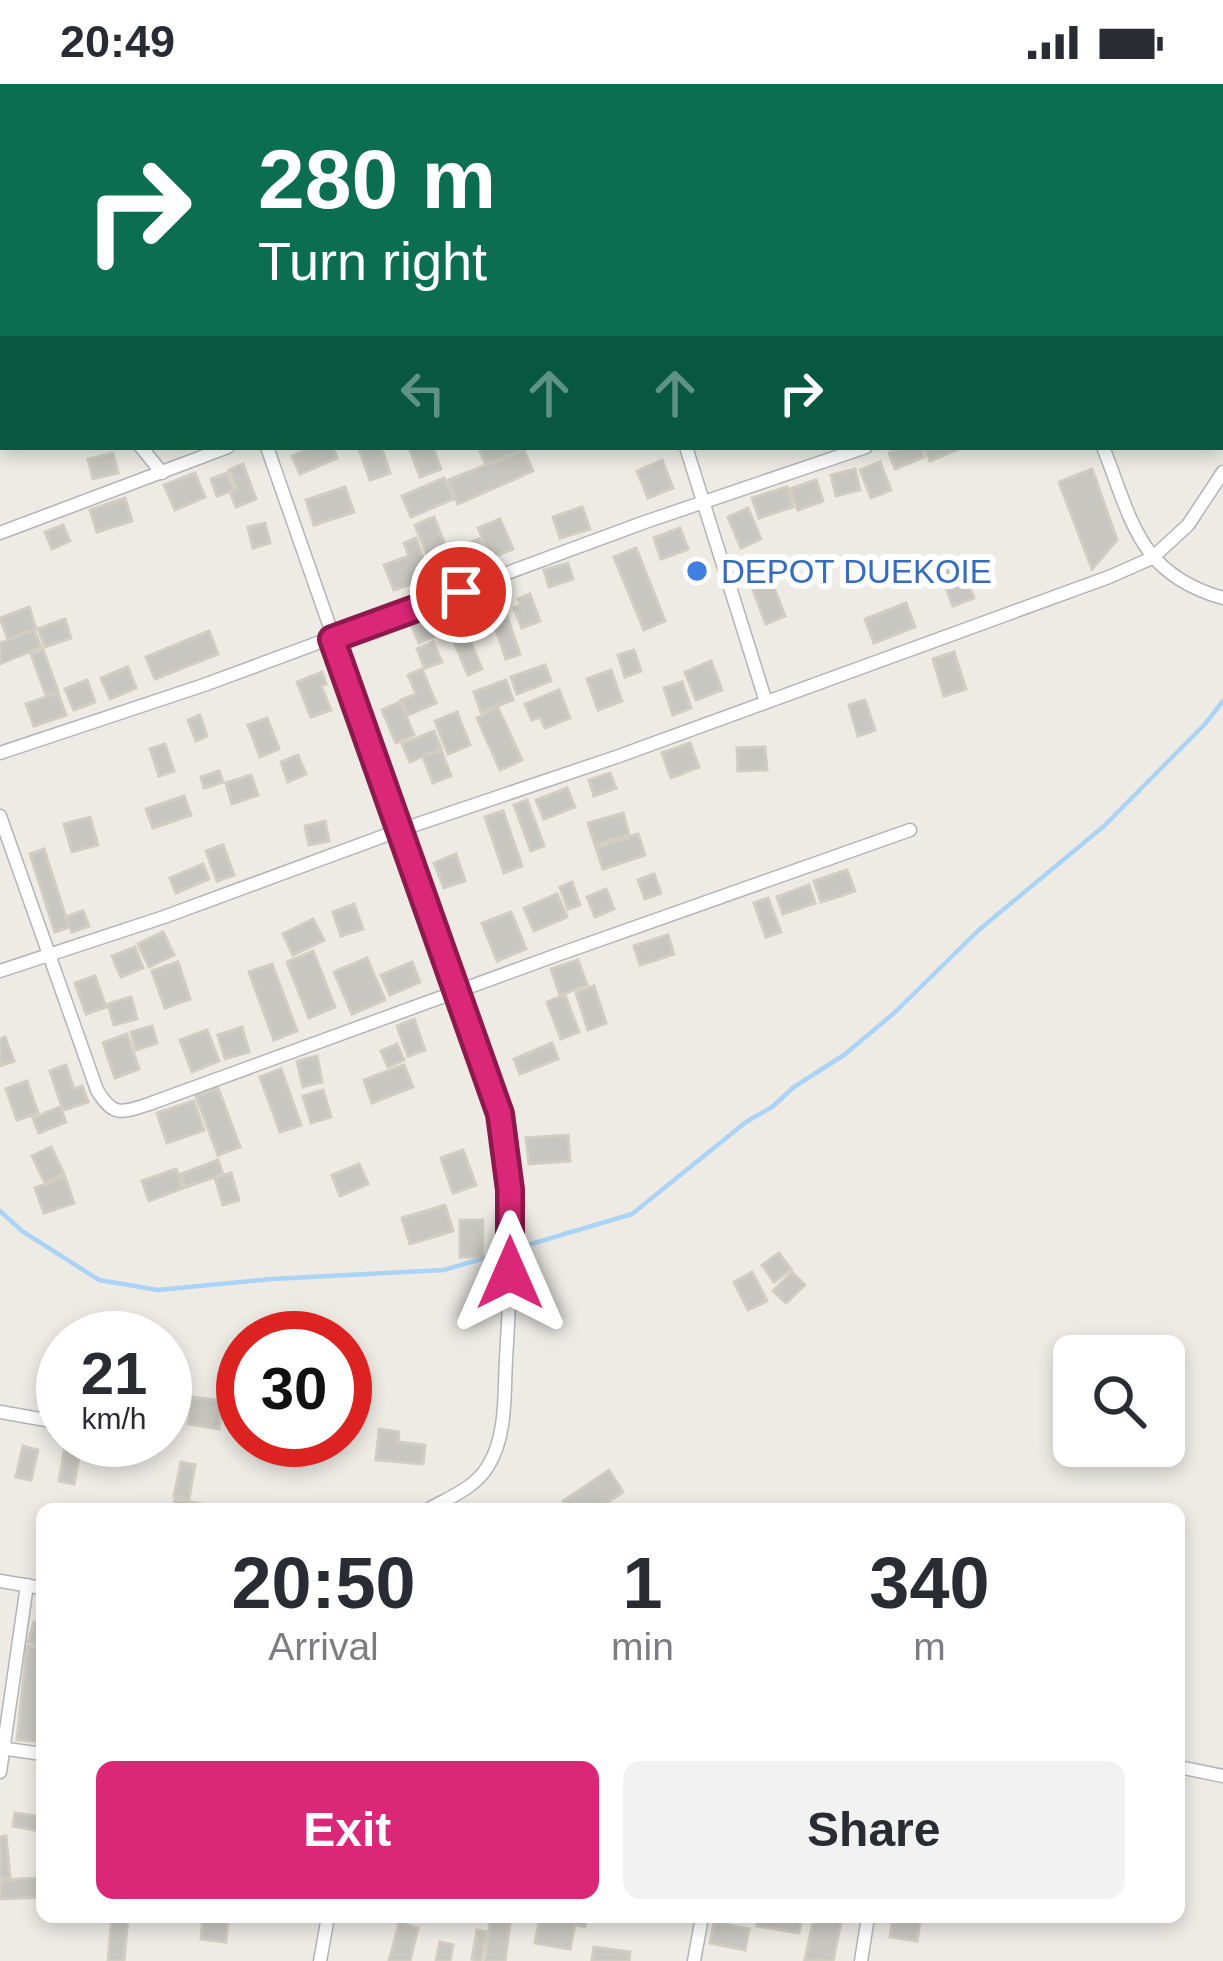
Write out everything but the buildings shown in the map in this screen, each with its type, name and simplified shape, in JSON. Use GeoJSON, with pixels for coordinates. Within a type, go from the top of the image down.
{"type":"FeatureCollection","features":[{"type":"Feature","properties":{"kind":"street"},"geometry":{"type":"LineString","coordinates":[[143,450],[162,473]]}},
{"type":"Feature","properties":{"kind":"street"},"geometry":{"type":"LineString","coordinates":[[0,533],[220,450]]}},
{"type":"Feature","properties":{"kind":"street"},"geometry":{"type":"LineString","coordinates":[[268,450],[503,1131],[510,1190],[509,1313],[500,1438],[488,1466],[473,1484],[440,1503]]}},
{"type":"Feature","properties":{"kind":"street"},"geometry":{"type":"LineString","coordinates":[[687,450],[766,702]]}},
{"type":"Feature","properties":{"kind":"street"},"geometry":{"type":"LineString","coordinates":[[0,753],[113,717],[857,450]]}},
{"type":"Feature","properties":{"kind":"street"},"geometry":{"type":"LineString","coordinates":[[1104,450],[1152,558],[1179,581],[1223,598]]}},
{"type":"Feature","properties":{"kind":"street"},"geometry":{"type":"LineString","coordinates":[[0,971],[766,702],[1152,558],[1188,525],[1223,472]]}},
{"type":"Feature","properties":{"kind":"street"},"geometry":{"type":"LineString","coordinates":[[0,815],[97,1090],[117,1112],[910,830]]}},
{"type":"Feature","properties":{"kind":"street"},"geometry":{"type":"LineString","coordinates":[[0,1412],[36,1418]]}},
{"type":"Feature","properties":{"kind":"street"},"geometry":{"type":"LineString","coordinates":[[0,1581],[36,1587]]}},
{"type":"Feature","properties":{"kind":"street"},"geometry":{"type":"LineString","coordinates":[[0,1772],[27,1585]]}},
{"type":"Feature","properties":{"kind":"street"},"geometry":{"type":"LineString","coordinates":[[1,1748],[36,1753]]}},
{"type":"Feature","properties":{"kind":"street"},"geometry":{"type":"LineString","coordinates":[[1185,1768],[1223,1776]]}},
{"type":"Feature","properties":{"kind":"street"},"geometry":{"type":"LineString","coordinates":[[320,1961],[327,1923]]}},
{"type":"Feature","properties":{"kind":"street"},"geometry":{"type":"LineString","coordinates":[[694,1961],[700,1923]]}},
{"type":"Feature","properties":{"kind":"street"},"geometry":{"type":"LineString","coordinates":[[861,1961],[867,1923]]}},
{"type":"Feature","properties":{"kind":"waterway"},"geometry":{"type":"LineString","coordinates":[[0,1211],[22,1231],[99,1280],[158,1290],[444,1270],[632,1214],[746,1122],[844,1055],[893,1014],[980,929],[1104,826],[1223,701]]}},
{"type":"Feature","properties":{"kind":"place","name":"DEPOT DUEKOIE"},"geometry":{"type":"Point","coordinates":[697,571]}},
{"type":"Feature","properties":{"kind":"route"},"geometry":{"type":"LineString","coordinates":[[461,592],[332,639],[500,1114],[510,1190],[510,1273]]}}]}
